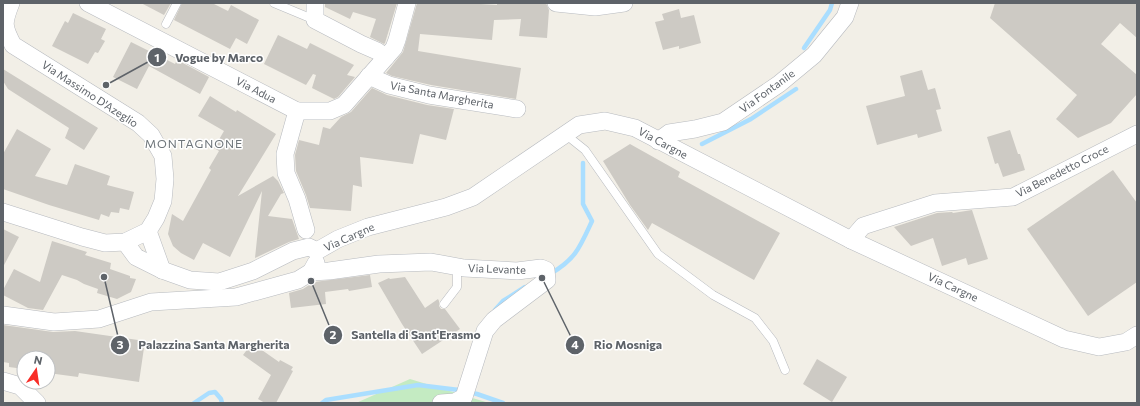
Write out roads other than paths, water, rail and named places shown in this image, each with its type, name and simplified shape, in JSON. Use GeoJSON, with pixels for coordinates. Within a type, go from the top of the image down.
{"type":"FeatureCollection","features":[{"type":"Feature","properties":{"kind":"street","name":"Via Massimo D'Azeglio"},"geometry":{"type":"LineString","coordinates":[[11,3],[4,20],[6,32],[13,45],[138,124],[151,135],[163,156],[165,179],[163,201],[156,218],[148,231]]}},
{"type":"Feature","properties":{"kind":"street","name":"Via Adua"},"geometry":{"type":"LineString","coordinates":[[88,3],[297,111]]}},
{"type":"Feature","properties":{"kind":"street"},"geometry":{"type":"LineString","coordinates":[[306,230],[297,199],[286,173],[285,154],[297,111],[330,111],[344,105],[394,48],[407,3]]}},
{"type":"Feature","properties":{"kind":"street"},"geometry":{"type":"LineString","coordinates":[[556,3],[595,7],[624,3]]}},
{"type":"Feature","properties":{"kind":"street","name":"Via Fontanile"},"geometry":{"type":"LineString","coordinates":[[658,141],[669,134],[724,122],[779,84],[814,55],[845,17],[850,3]]}},
{"type":"Feature","properties":{"kind":"street"},"geometry":{"type":"LineString","coordinates":[[315,11],[361,44],[386,57]]}},
{"type":"Feature","properties":{"kind":"street","name":"Via Santa Margherita"},"geometry":{"type":"LineString","coordinates":[[369,76],[389,85],[423,93],[517,109]]}},
{"type":"Feature","properties":{"kind":"street","name":"Via Cargne"},"geometry":{"type":"LineString","coordinates":[[125,242],[136,257],[162,270],[190,280],[219,282],[253,271],[293,251],[309,247],[317,251],[368,227],[446,207],[472,197],[579,124],[605,121],[635,128],[851,240],[1064,339],[1099,347],[1126,342],[1137,335]]}},
{"type":"Feature","properties":{"kind":"street","name":"Via Benedetto Croce"},"geometry":{"type":"LineString","coordinates":[[851,240],[862,226],[935,203],[1012,196],[1137,134]]}},
{"type":"Feature","properties":{"kind":"street"},"geometry":{"type":"LineString","coordinates":[[3,212],[105,243],[125,242],[148,231],[156,249],[162,270]]}},
{"type":"Feature","properties":{"kind":"street"},"geometry":{"type":"LineString","coordinates":[[3,315],[54,322],[99,319],[152,302],[236,297],[298,280],[311,272],[317,260],[317,251]]}},
{"type":"Feature","properties":{"kind":"street","name":"Via Levante"},"geometry":{"type":"LineString","coordinates":[[311,272],[329,272],[379,264],[411,262],[431,262],[457,267],[517,271],[541,268],[547,275],[494,320],[485,332],[468,371],[464,397],[455,402],[441,403]]}},
{"type":"Feature","properties":{"kind":"street"},"geometry":{"type":"LineString","coordinates":[[3,381],[20,386],[37,403]]}},
{"type":"Feature","properties":{"kind":"lane"},"geometry":{"type":"LineString","coordinates":[[166,24],[177,3]]}},
{"type":"Feature","properties":{"kind":"lane"},"geometry":{"type":"LineString","coordinates":[[274,3],[315,11]]}},
{"type":"Feature","properties":{"kind":"lane"},"geometry":{"type":"LineString","coordinates":[[565,134],[585,150],[658,254],[713,295],[755,318],[772,341],[785,370]]}},
{"type":"Feature","properties":{"kind":"lane"},"geometry":{"type":"LineString","coordinates":[[444,304],[457,287],[457,267]]}},
{"type":"Feature","properties":{"kind":"waterway"},"geometry":{"type":"LineString","coordinates":[[804,48],[830,10],[832,3]]}},
{"type":"Feature","properties":{"kind":"waterway"},"geometry":{"type":"LineString","coordinates":[[702,144],[751,119],[796,89]]}},
{"type":"Feature","properties":{"kind":"waterway"},"geometry":{"type":"LineString","coordinates":[[550,274],[566,263],[576,252],[592,221],[583,204],[583,163]]}},
{"type":"Feature","properties":{"kind":"waterway"},"geometry":{"type":"LineString","coordinates":[[495,310],[503,301],[525,287]]}},
{"type":"Feature","properties":{"kind":"waterway"},"geometry":{"type":"LineString","coordinates":[[322,403],[326,400],[418,385],[459,390],[477,394],[503,403]]}},
{"type":"Feature","properties":{"kind":"waterway"},"geometry":{"type":"LineString","coordinates":[[194,403],[209,393],[215,392],[221,399],[222,403]]}},
{"type":"Feature","properties":{"kind":"place","name":"Vogue by Marco"},"geometry":{"type":"Point","coordinates":[106,85]}},
{"type":"Feature","properties":{"kind":"place","name":"Palazzina Santa Margherita"},"geometry":{"type":"Point","coordinates":[104,277]}},
{"type":"Feature","properties":{"kind":"place","name":"Rio Mosniga"},"geometry":{"type":"Point","coordinates":[542,278]}},
{"type":"Feature","properties":{"kind":"place","name":"Santella di Sant'Erasmo"},"geometry":{"type":"Point","coordinates":[311,281]}},
{"type":"Feature","properties":{"kind":"district","name":"MONTAGNONE"},"geometry":{"type":"Point","coordinates":[194,144]}}]}
